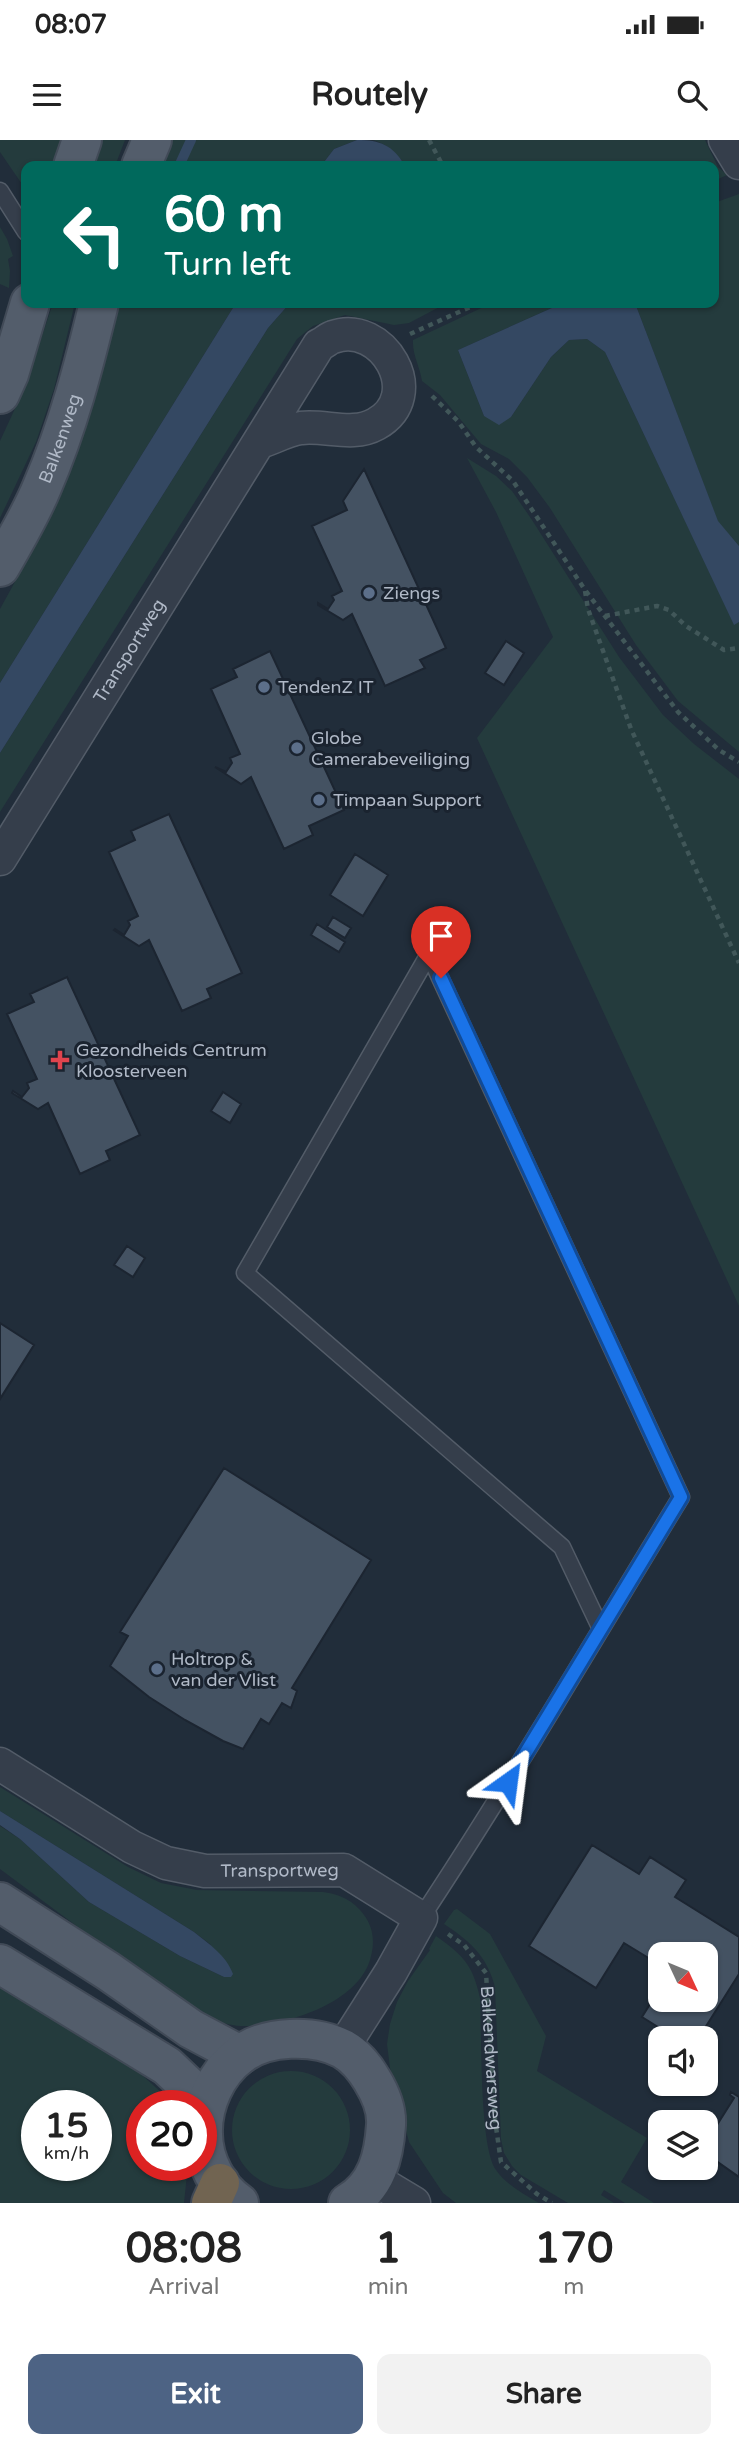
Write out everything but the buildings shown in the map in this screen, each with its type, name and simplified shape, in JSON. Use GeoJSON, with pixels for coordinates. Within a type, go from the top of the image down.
{"type":"FeatureCollection","features":[{"type":"Feature","properties":{"kind":"main road"},"geometry":{"type":"LineString","coordinates":[[75,161],[82,140]]}},
{"type":"Feature","properties":{"kind":"main road"},"geometry":{"type":"LineString","coordinates":[[143,161],[152,140]]}},
{"type":"Feature","properties":{"kind":"main road"},"geometry":{"type":"LineString","coordinates":[[0,394],[9,374],[29,308]]}},
{"type":"Feature","properties":{"kind":"main road","name":"Balkenweg"},"geometry":{"type":"LineString","coordinates":[[0,567],[42,489],[82,372],[98,308]]}},
{"type":"Feature","properties":{"kind":"main road"},"geometry":{"type":"LineString","coordinates":[[0,1902],[108,1971],[191,2029],[240,2054]]}},
{"type":"Feature","properties":{"kind":"main road"},"geometry":{"type":"LineString","coordinates":[[0,1964],[167,2066],[192,2090]]}},
{"type":"Feature","properties":{"kind":"main road"},"geometry":{"type":"LineString","coordinates":[[213,2090],[221,2075],[240,2054],[269,2041],[293,2038],[342,2049],[363,2066],[379,2092],[386,2121],[384,2149],[361,2191]]}},
{"type":"Feature","properties":{"kind":"street"},"geometry":{"type":"LineString","coordinates":[[725,140],[739,163]]}},
{"type":"Feature","properties":{"kind":"street","name":"Transportweg"},"geometry":{"type":"LineString","coordinates":[[0,859],[320,345],[333,337],[346,335],[359,336],[380,348]]}},
{"type":"Feature","properties":{"kind":"street"},"geometry":{"type":"LineString","coordinates":[[260,442],[301,428],[358,430],[380,422],[391,409],[398,394],[399,377],[396,365],[380,348]]}},
{"type":"Feature","properties":{"kind":"street","name":"Transportweg"},"geometry":{"type":"LineString","coordinates":[[0,1765],[132,1847],[166,1863],[205,1871],[344,1870],[421,1918]]}},
{"type":"Feature","properties":{"kind":"street"},"geometry":{"type":"LineString","coordinates":[[342,2049],[391,1972],[421,1918]]}},
{"type":"Feature","properties":{"kind":"street"},"geometry":{"type":"LineString","coordinates":[[361,2191],[414,2203]]}},
{"type":"Feature","properties":{"kind":"lane"},"geometry":{"type":"LineString","coordinates":[[0,191],[21,224]]}},
{"type":"Feature","properties":{"kind":"lane"},"geometry":{"type":"LineString","coordinates":[[421,1918],[467,1848],[601,1629],[681,1497],[429,954],[246,1273],[562,1547],[601,1629]]}},
{"type":"Feature","properties":{"kind":"path"},"geometry":{"type":"LineString","coordinates":[[429,140],[440,161]]}},
{"type":"Feature","properties":{"kind":"path"},"geometry":{"type":"LineString","coordinates":[[380,348],[468,308]]}},
{"type":"Feature","properties":{"kind":"path"},"geometry":{"type":"LineString","coordinates":[[438,399],[476,447],[513,481],[585,590],[678,712],[719,750],[739,762]]}},
{"type":"Feature","properties":{"kind":"path"},"geometry":{"type":"LineString","coordinates":[[585,590],[588,609],[631,729],[739,962]]}},
{"type":"Feature","properties":{"kind":"path"},"geometry":{"type":"LineString","coordinates":[[605,616],[657,606],[670,610],[686,626],[724,650],[739,648]]}},
{"type":"Feature","properties":{"kind":"path","name":"Balkendwarsweg"},"geometry":{"type":"LineString","coordinates":[[421,1918],[464,1945],[486,1973],[495,2120],[501,2162],[537,2194],[552,2203]]}},
{"type":"Feature","properties":{"kind":"green space"},"geometry":{"type":"Polygon","coordinates":[[[0,140],[63,140],[56,161],[21,161],[21,183],[0,152],[0,140]]]}},
{"type":"Feature","properties":{"kind":"green space"},"geometry":{"type":"Polygon","coordinates":[[[102,140],[125,140],[117,161],[94,161],[102,140]]]}},
{"type":"Feature","properties":{"kind":"green space"},"geometry":{"type":"Polygon","coordinates":[[[168,140],[357,140],[334,149],[325,161],[160,161],[168,140]]]}},
{"type":"Feature","properties":{"kind":"green space"},"geometry":{"type":"Polygon","coordinates":[[[373,140],[705,140],[715,161],[402,161],[383,144],[373,140]]]}},
{"type":"Feature","properties":{"kind":"green space"},"geometry":{"type":"Polygon","coordinates":[[[719,168],[727,175],[719,179],[719,168]]]}},
{"type":"Feature","properties":{"kind":"green space"},"geometry":{"type":"Polygon","coordinates":[[[739,194],[739,546],[718,522],[637,308],[719,308],[719,201],[739,194]]]}},
{"type":"Feature","properties":{"kind":"green space"},"geometry":{"type":"Polygon","coordinates":[[[0,227],[13,256],[8,259],[9,288],[0,284],[0,227]]]}},
{"type":"Feature","properties":{"kind":"green space"},"geometry":{"type":"Polygon","coordinates":[[[51,308],[74,308],[54,389],[36,442],[0,518],[0,441],[25,387],[51,308]]]}},
{"type":"Feature","properties":{"kind":"green space"},"geometry":{"type":"Polygon","coordinates":[[[115,308],[233,308],[0,683],[0,609],[60,494],[87,423],[115,308]]]}},
{"type":"Feature","properties":{"kind":"green space"},"geometry":{"type":"Polygon","coordinates":[[[286,308],[438,308],[409,323],[394,325],[345,315],[313,326],[297,339],[0,812],[0,753],[268,328],[286,308]]]}},
{"type":"Feature","properties":{"kind":"green space"},"geometry":{"type":"Polygon","coordinates":[[[481,308],[552,308],[458,350],[484,416],[511,417],[551,357],[569,340],[587,339],[605,352],[734,624],[739,622],[739,752],[678,701],[636,645],[550,508],[527,477],[509,459],[481,444],[440,395],[422,381],[413,340],[481,308]]]}},
{"type":"Feature","properties":{"kind":"green space"},"geometry":{"type":"Polygon","coordinates":[[[467,458],[496,476],[512,491],[619,657],[663,715],[694,744],[739,779],[739,1306],[477,738],[553,637],[496,512],[467,458]]]}},
{"type":"Feature","properties":{"kind":"green space"},"geometry":{"type":"Polygon","coordinates":[[[0,1787],[128,1867],[161,1883],[197,1890],[323,1892],[346,1899],[360,1910],[371,1929],[372,1950],[364,1973],[353,1987],[337,1999],[298,2017],[278,2022],[232,2025],[199,2013],[176,2000],[0,1869],[0,1826],[20,1839],[89,1902],[180,1956],[224,1977],[210,1944],[194,1932],[0,1811],[0,1787]]]}},
{"type":"Feature","properties":{"kind":"green space"},"geometry":{"type":"Polygon","coordinates":[[[457,1909],[490,1934],[546,2036],[537,2071],[647,2138],[621,2182],[654,2203],[625,2203],[604,2190],[601,2195],[614,2203],[568,2203],[521,2175],[512,2166],[504,2153],[501,2139],[495,1987],[487,1966],[476,1950],[444,1924],[457,1909]]]}},
{"type":"Feature","properties":{"kind":"green space"},"geometry":{"type":"Polygon","coordinates":[[[436,1936],[466,1962],[480,1998],[484,2114],[491,2157],[496,2170],[516,2189],[539,2203],[456,2203],[443,2193],[409,2142],[390,2068],[387,2044],[397,2002],[436,1936]]]}},
{"type":"Feature","properties":{"kind":"green space"},"geometry":{"type":"Polygon","coordinates":[[[0,1983],[129,2063],[159,2090],[126,2090],[126,2181],[186,2181],[184,2203],[0,2203],[0,1983]]]}},
{"type":"Feature","properties":{"kind":"green space"},"geometry":{"type":"Polygon","coordinates":[[[291,2071],[314,2075],[333,2088],[346,2107],[350,2130],[346,2153],[333,2172],[314,2185],[291,2189],[268,2185],[249,2172],[236,2153],[232,2130],[236,2107],[249,2088],[268,2075],[291,2071]]]}},
{"type":"Feature","properties":{"kind":"water"},"geometry":{"type":"Polygon","coordinates":[[[357,140],[373,141],[391,149],[402,161],[325,161],[334,149],[357,140]]]}},
{"type":"Feature","properties":{"kind":"water"},"geometry":{"type":"Polygon","coordinates":[[[233,308],[286,308],[268,328],[0,753],[0,683],[233,308]]]}},
{"type":"Feature","properties":{"kind":"water"},"geometry":{"type":"Polygon","coordinates":[[[552,308],[637,308],[718,521],[739,546],[739,622],[734,625],[605,352],[587,339],[569,340],[551,357],[511,417],[499,425],[484,416],[458,350],[552,308]]]}},
{"type":"Feature","properties":{"kind":"water"},"geometry":{"type":"Polygon","coordinates":[[[0,1811],[194,1932],[222,1956],[233,1974],[231,1977],[224,1977],[180,1956],[89,1902],[20,1839],[0,1825],[0,1811]]]}},
{"type":"Feature","properties":{"kind":"waterway"},"geometry":{"type":"LineString","coordinates":[[181,161],[191,140]]}},
{"type":"Feature","properties":{"kind":"place","name":"Ziengs"},"geometry":{"type":"Point","coordinates":[369,593]}},
{"type":"Feature","properties":{"kind":"place","name":"TendenZ IT"},"geometry":{"type":"Point","coordinates":[264,687]}},
{"type":"Feature","properties":{"kind":"place","name":"Globe Camerabeveiliging"},"geometry":{"type":"Point","coordinates":[297,748]}},
{"type":"Feature","properties":{"kind":"place","name":"Timpaan Support"},"geometry":{"type":"Point","coordinates":[319,800]}},
{"type":"Feature","properties":{"kind":"place","name":"Gezondheids Centrum Kloosterveen"},"geometry":{"type":"Point","coordinates":[60,1060]}},
{"type":"Feature","properties":{"kind":"place","name":"Holtrop & van der Vlist"},"geometry":{"type":"Point","coordinates":[157,1669]}},
{"type":"Feature","properties":{"kind":"route"},"geometry":{"type":"LineString","coordinates":[[441,978],[681,1497],[508,1782]]}}]}
